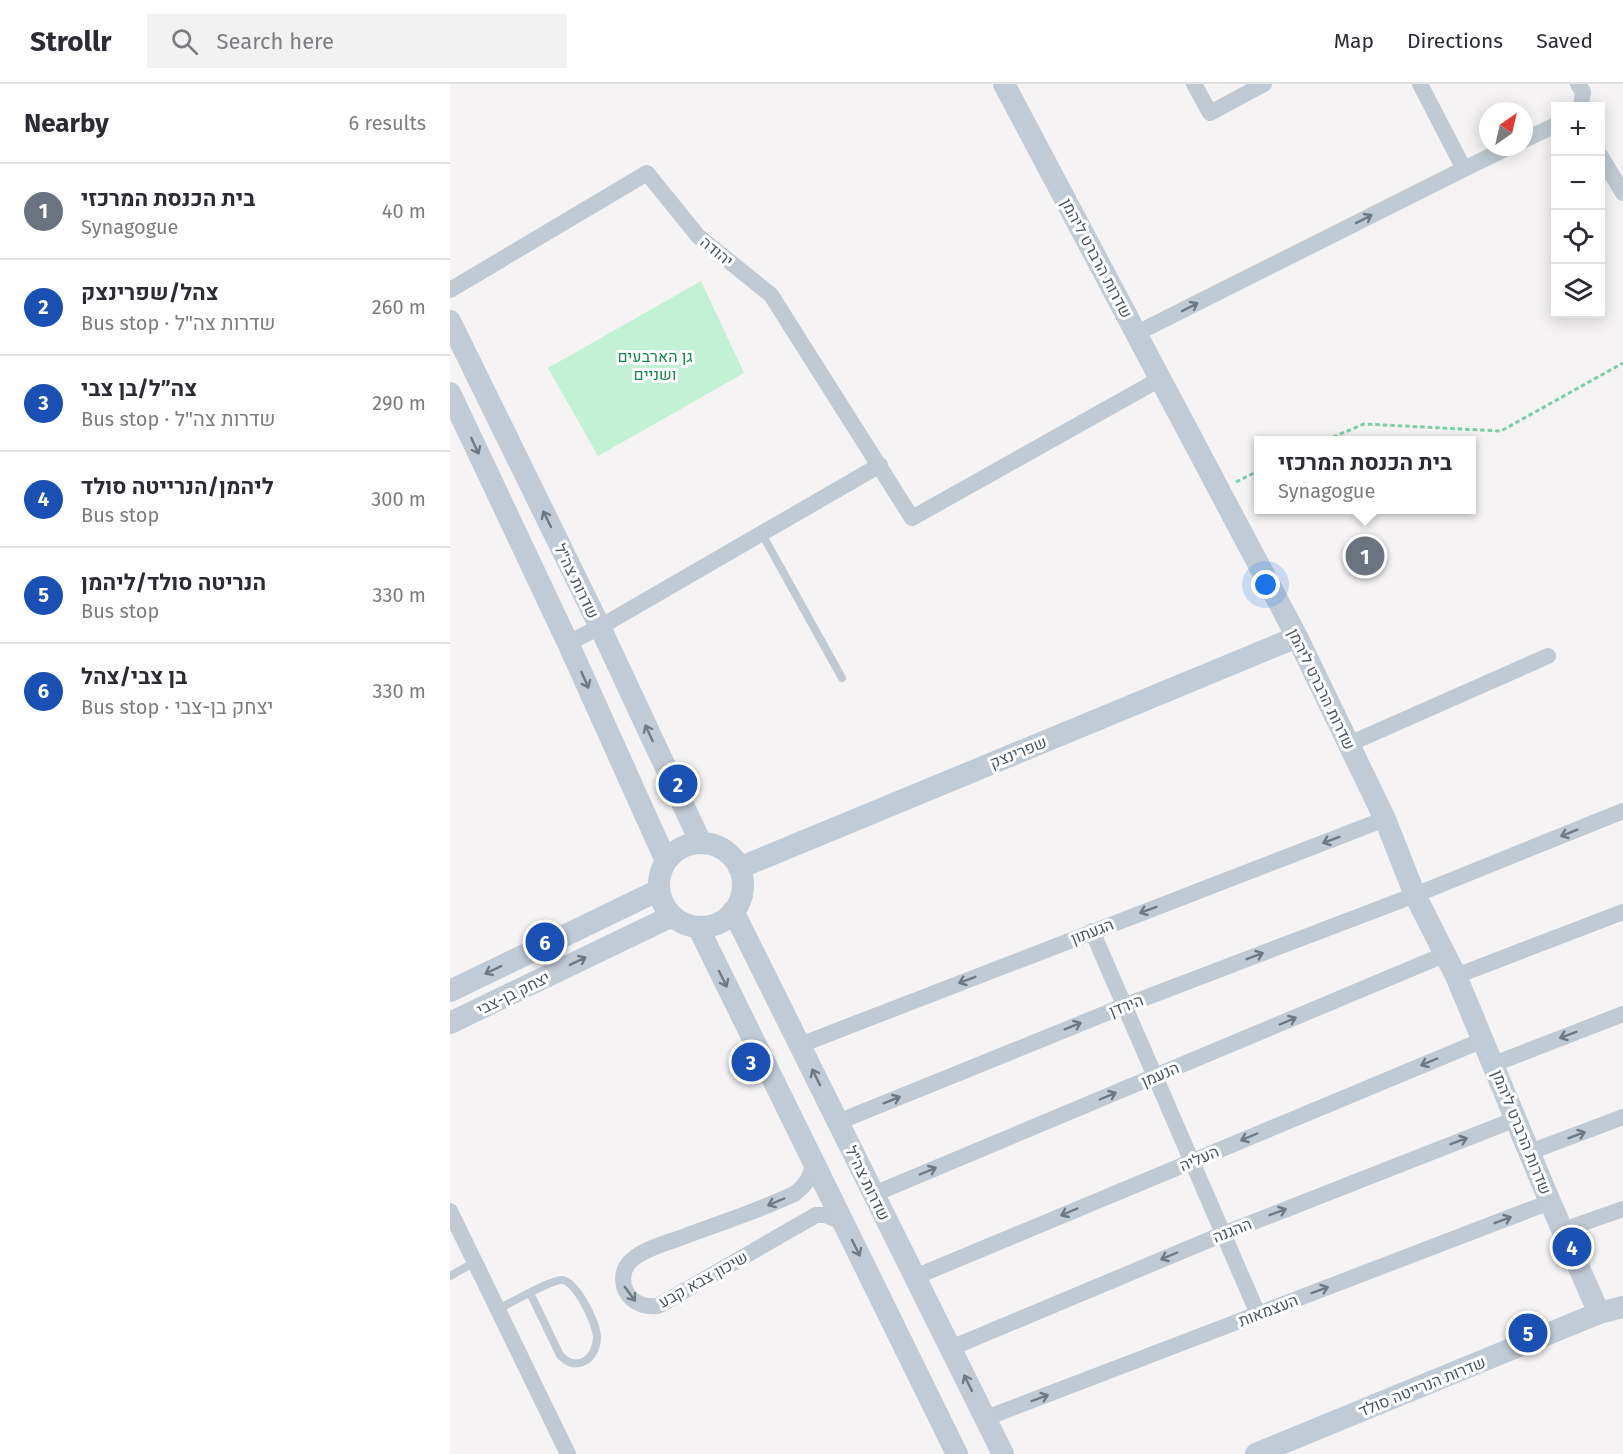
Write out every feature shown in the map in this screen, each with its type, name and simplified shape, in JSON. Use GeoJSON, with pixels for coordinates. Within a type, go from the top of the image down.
{"type":"FeatureCollection","features":[{"type":"Feature","properties":{"kind":"street","name":"שדרות הרברט ליהמן"},"geometry":{"type":"LineString","coordinates":[[1004,84],[1297,637],[1385,819],[1415,895],[1456,976],[1599,1313]]}},
{"type":"Feature","properties":{"kind":"street"},"geometry":{"type":"LineString","coordinates":[[1194,84],[1210,113],[1264,84]]}},
{"type":"Feature","properties":{"kind":"street"},"geometry":{"type":"LineString","coordinates":[[1420,84],[1464,169]]}},
{"type":"Feature","properties":{"kind":"street"},"geometry":{"type":"LineString","coordinates":[[1578,84],[1583,92],[1582,102]]}},
{"type":"Feature","properties":{"kind":"street"},"geometry":{"type":"LineString","coordinates":[[1533,136],[1551,126]]}},
{"type":"Feature","properties":{"kind":"street"},"geometry":{"type":"LineString","coordinates":[[1137,333],[1491,156]]}},
{"type":"Feature","properties":{"kind":"street"},"geometry":{"type":"LineString","coordinates":[[1601,156],[1623,193]]}},
{"type":"Feature","properties":{"kind":"street","name":"יהודה"},"geometry":{"type":"LineString","coordinates":[[450,290],[647,173],[698,236],[771,294],[912,518],[1160,379]]}},
{"type":"Feature","properties":{"kind":"street","name":"שדרות צה\"ל"},"geometry":{"type":"LineString","coordinates":[[450,321],[600,627],[701,843]]}},
{"type":"Feature","properties":{"kind":"street","name":"שדרות צה\"ל"},"geometry":{"type":"LineString","coordinates":[[450,393],[568,643],[666,861]]}},
{"type":"Feature","properties":{"kind":"street"},"geometry":{"type":"LineString","coordinates":[[568,643],[600,627],[880,465]]}},
{"type":"Feature","properties":{"kind":"street","name":"שפרינצק"},"geometry":{"type":"LineString","coordinates":[[739,868],[1297,637]]}},
{"type":"Feature","properties":{"kind":"street"},"geometry":{"type":"LineString","coordinates":[[1348,744],[1548,656]]}},
{"type":"Feature","properties":{"kind":"street","name":"הירדן"},"geometry":{"type":"LineString","coordinates":[[838,1122],[1124,1006],[1415,895],[1623,811]]}},
{"type":"Feature","properties":{"kind":"street","name":"הגעתון"},"geometry":{"type":"LineString","coordinates":[[800,1046],[1385,819]]}},
{"type":"Feature","properties":{"kind":"street"},"geometry":{"type":"LineString","coordinates":[[701,843],[724,850],[733,858],[739,868],[742,890],[734,911],[711,926],[698,927],[688,925],[672,916],[661,900],[659,880],[666,861],[676,851],[687,845],[701,843]]}},
{"type":"Feature","properties":{"kind":"street","name":"יצחק בן-צבי"},"geometry":{"type":"LineString","coordinates":[[450,991],[659,890]]}},
{"type":"Feature","properties":{"kind":"street","name":"שדרות צה\"ל"},"geometry":{"type":"LineString","coordinates":[[734,911],[1003,1454]]}},
{"type":"Feature","properties":{"kind":"street"},"geometry":{"type":"LineString","coordinates":[[1456,976],[1623,912]]}},
{"type":"Feature","properties":{"kind":"street","name":"יצחק בן-צבי"},"geometry":{"type":"LineString","coordinates":[[450,1023],[672,916]]}},
{"type":"Feature","properties":{"kind":"street"},"geometry":{"type":"LineString","coordinates":[[698,927],[957,1454]]}},
{"type":"Feature","properties":{"kind":"street"},"geometry":{"type":"LineString","coordinates":[[1092,932],[1258,1314]]}},
{"type":"Feature","properties":{"kind":"street","name":"הנעמן"},"geometry":{"type":"LineString","coordinates":[[874,1194],[1446,954]]}},
{"type":"Feature","properties":{"kind":"street"},"geometry":{"type":"LineString","coordinates":[[1494,1064],[1623,1014]]}},
{"type":"Feature","properties":{"kind":"street","name":"העליה"},"geometry":{"type":"LineString","coordinates":[[915,1277],[1483,1040]]}},
{"type":"Feature","properties":{"kind":"street"},"geometry":{"type":"LineString","coordinates":[[1530,1152],[1623,1117]]}},
{"type":"Feature","properties":{"kind":"street","name":"ההגנה"},"geometry":{"type":"LineString","coordinates":[[951,1348],[1223,1234],[1516,1119]]}},
{"type":"Feature","properties":{"kind":"street","name":"שיכון צבא קבע"},"geometry":{"type":"LineString","coordinates":[[814,1162],[808,1181],[794,1194],[633,1258],[624,1271],[623,1281],[626,1289],[630,1297],[637,1302],[650,1307],[657,1306],[816,1215],[825,1215],[844,1224]]}},
{"type":"Feature","properties":{"kind":"street","name":"העצמאות"},"geometry":{"type":"LineString","coordinates":[[986,1418],[1550,1202]]}},
{"type":"Feature","properties":{"kind":"street"},"geometry":{"type":"LineString","coordinates":[[1563,1230],[1623,1209]]}},
{"type":"Feature","properties":{"kind":"street"},"geometry":{"type":"LineString","coordinates":[[450,1210],[568,1454]]}},
{"type":"Feature","properties":{"kind":"street","name":"שדרות הנרייטה סולד"},"geometry":{"type":"LineString","coordinates":[[1256,1454],[1599,1313],[1623,1307]]}},
{"type":"Feature","properties":{"kind":"lane"},"geometry":{"type":"LineString","coordinates":[[762,534],[842,678]]}},
{"type":"Feature","properties":{"kind":"lane"},"geometry":{"type":"LineString","coordinates":[[450,1276],[475,1262]]}},
{"type":"Feature","properties":{"kind":"lane"},"geometry":{"type":"LineString","coordinates":[[498,1309],[530,1293],[558,1280],[565,1281],[572,1285],[586,1306],[597,1336],[591,1357],[582,1363],[573,1364],[565,1361],[530,1293]]}},
{"type":"Feature","properties":{"kind":"path"},"geometry":{"type":"LineString","coordinates":[[1337,436],[1364,424],[1501,431],[1623,363]]}},
{"type":"Feature","properties":{"kind":"path"},"geometry":{"type":"LineString","coordinates":[[1220,489],[1254,473]]}},
{"type":"Feature","properties":{"kind":"green space","name":"גן הארבעים ושניים"},"geometry":{"type":"Polygon","coordinates":[[[701,281],[744,373],[598,456],[548,368],[701,281]]]}},
{"type":"Feature","properties":{"kind":"place","name":"בית הכנסת המרכזי"},"geometry":{"type":"Point","coordinates":[1365,556]}},
{"type":"Feature","properties":{"kind":"place","name":"צהל/שפרינצק"},"geometry":{"type":"Point","coordinates":[678,784]}},
{"type":"Feature","properties":{"kind":"place","name":"בן צבי/צהל"},"geometry":{"type":"Point","coordinates":[545,942]}},
{"type":"Feature","properties":{"kind":"place","name":"צה״ל/בן צבי"},"geometry":{"type":"Point","coordinates":[751,1062]}},
{"type":"Feature","properties":{"kind":"place","name":"ליהמן/הנרייטה סולד"},"geometry":{"type":"Point","coordinates":[1572,1247]}},
{"type":"Feature","properties":{"kind":"place","name":"הנריטה סולד/ליהמן"},"geometry":{"type":"Point","coordinates":[1528,1333]}}]}
